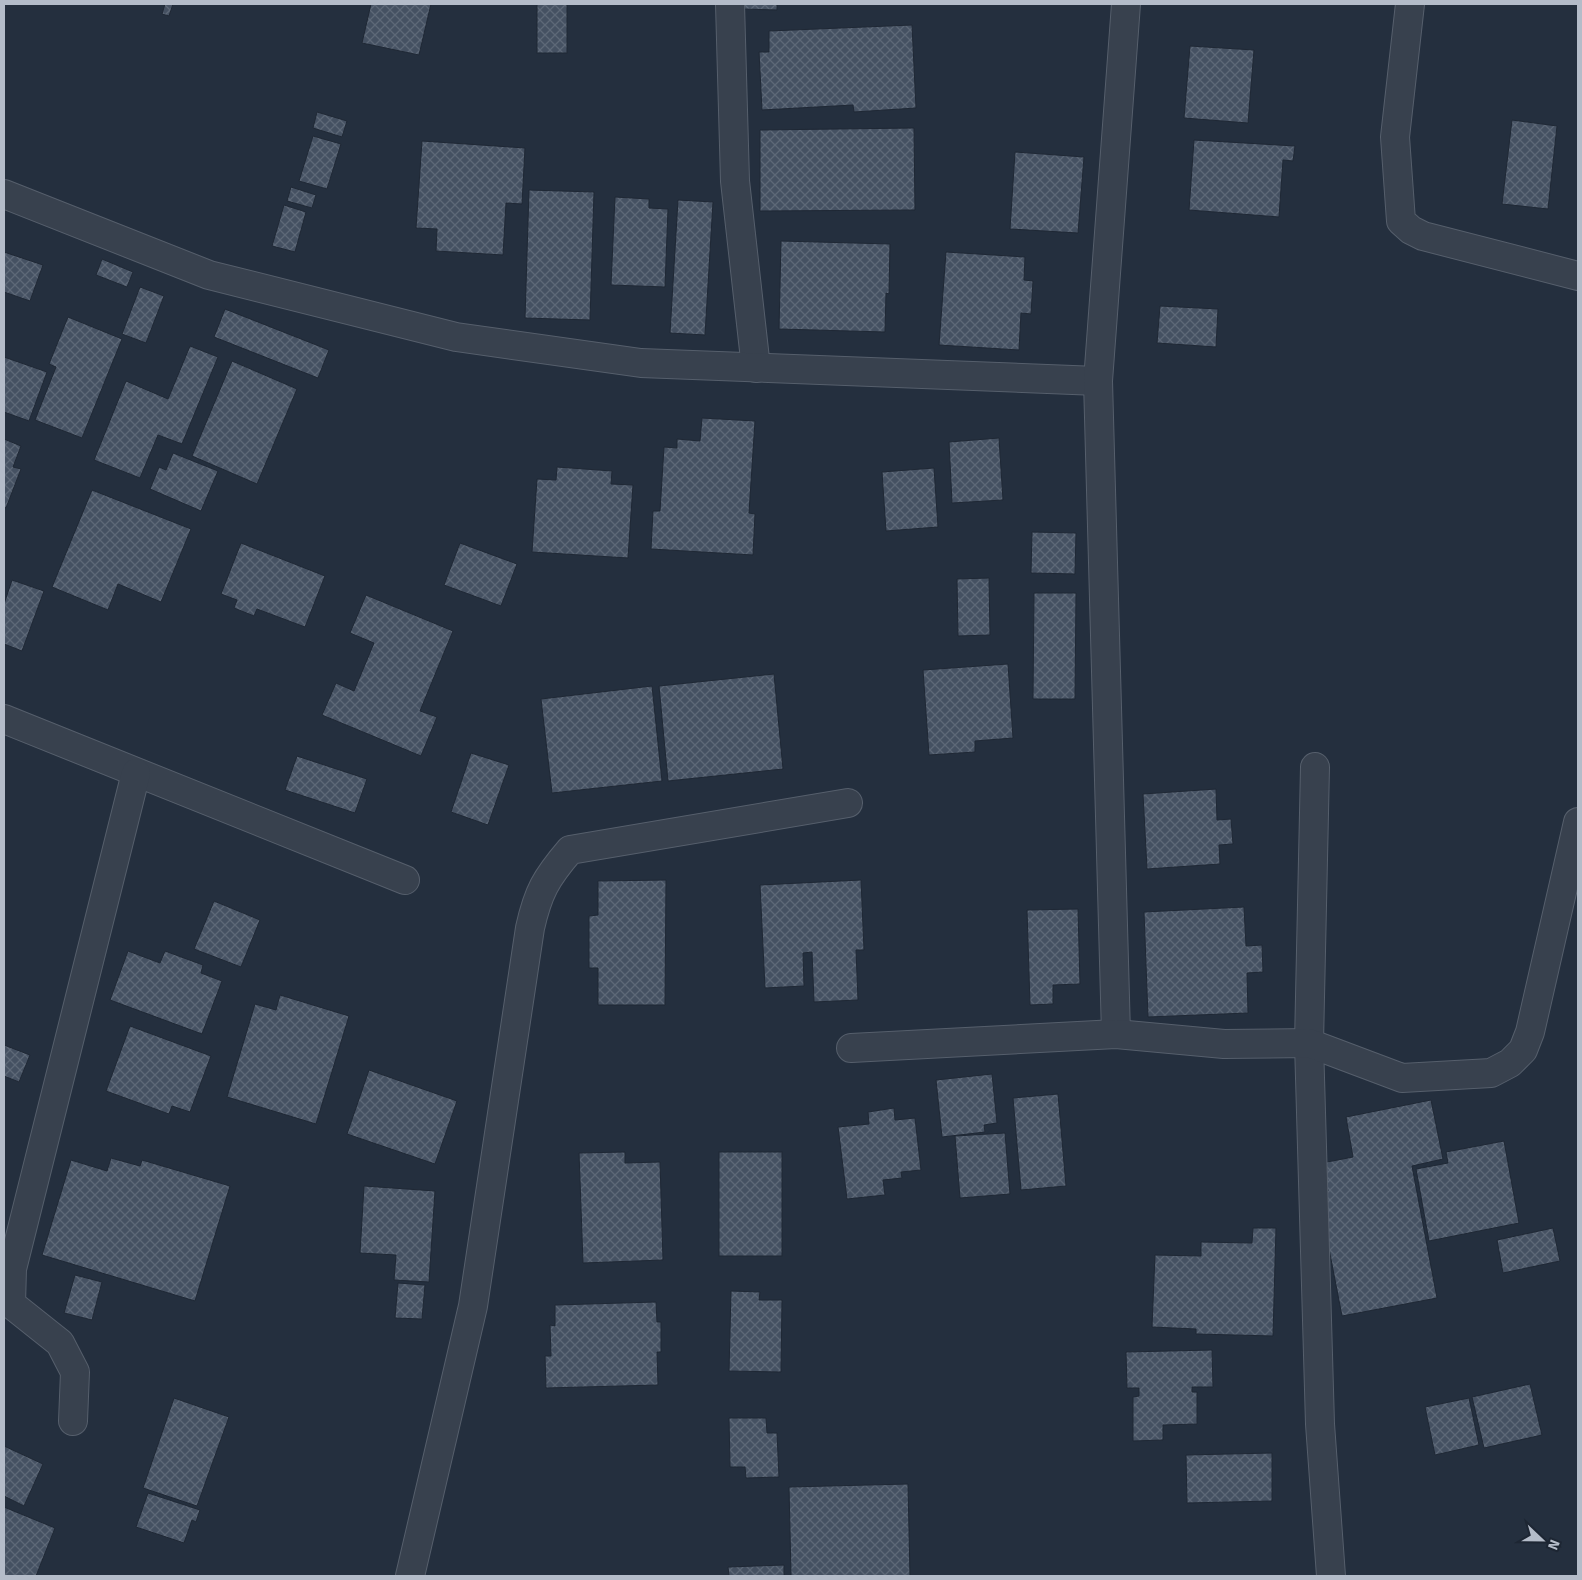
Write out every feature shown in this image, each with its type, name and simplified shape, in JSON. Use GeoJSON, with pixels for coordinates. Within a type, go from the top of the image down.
{"type":"FeatureCollection","features":[{"type":"Feature","properties":{"kind":"street"},"geometry":{"type":"LineString","coordinates":[[730,4],[735,181],[756,368]]}},
{"type":"Feature","properties":{"kind":"street"},"geometry":{"type":"LineString","coordinates":[[1116,1034],[1098,381],[1126,4]]}},
{"type":"Feature","properties":{"kind":"street"},"geometry":{"type":"LineString","coordinates":[[1410,4],[1395,137],[1401,221],[1423,236],[1578,271]]}},
{"type":"Feature","properties":{"kind":"street"},"geometry":{"type":"LineString","coordinates":[[4,194],[209,276],[456,337],[641,363],[1098,381]]}},
{"type":"Feature","properties":{"kind":"street"},"geometry":{"type":"LineString","coordinates":[[4,719],[405,880]]}},
{"type":"Feature","properties":{"kind":"street"},"geometry":{"type":"LineString","coordinates":[[1315,767],[1309,1043],[1320,1424],[1331,1576]]}},
{"type":"Feature","properties":{"kind":"street"},"geometry":{"type":"LineString","coordinates":[[73,1420],[75,1372],[60,1344],[11,1304],[12,1269],[136,773]]}},
{"type":"Feature","properties":{"kind":"street"},"geometry":{"type":"LineString","coordinates":[[410,1576],[474,1306],[530,928],[536,902],[550,874],[570,850],[848,803]]}},
{"type":"Feature","properties":{"kind":"street"},"geometry":{"type":"LineString","coordinates":[[851,1048],[1116,1034],[1224,1044],[1309,1043],[1402,1078],[1492,1073],[1510,1063],[1523,1050],[1530,1032],[1578,822]]}},
{"type":"Feature","properties":{"kind":"building"},"geometry":{"type":"Polygon","coordinates":[[[165,4],[173,4],[169,16],[162,14],[165,4]]]}},
{"type":"Feature","properties":{"kind":"building"},"geometry":{"type":"Polygon","coordinates":[[[371,4],[431,4],[419,55],[362,43],[371,4]]]}},
{"type":"Feature","properties":{"kind":"building"},"geometry":{"type":"Polygon","coordinates":[[[537,4],[567,4],[567,53],[537,53],[537,4]]]}},
{"type":"Feature","properties":{"kind":"building"},"geometry":{"type":"Polygon","coordinates":[[[741,4],[777,4],[777,10],[741,9],[741,4]]]}},
{"type":"Feature","properties":{"kind":"building"},"geometry":{"type":"Polygon","coordinates":[[[912,25],[916,108],[854,112],[853,105],[762,110],[759,52],[769,52],[769,31],[912,25]]]}},
{"type":"Feature","properties":{"kind":"building"},"geometry":{"type":"Polygon","coordinates":[[[1190,46],[1254,50],[1248,123],[1184,118],[1190,46]]]}},
{"type":"Feature","properties":{"kind":"building"},"geometry":{"type":"Polygon","coordinates":[[[317,112],[347,121],[342,137],[313,128],[317,112]]]}},
{"type":"Feature","properties":{"kind":"building"},"geometry":{"type":"Polygon","coordinates":[[[1512,120],[1557,126],[1548,209],[1502,204],[1512,120]]]}},
{"type":"Feature","properties":{"kind":"building"},"geometry":{"type":"Polygon","coordinates":[[[914,128],[915,210],[760,211],[760,130],[914,128]]]}},
{"type":"Feature","properties":{"kind":"building"},"geometry":{"type":"Polygon","coordinates":[[[313,136],[341,144],[327,189],[299,181],[313,136]]]}},
{"type":"Feature","properties":{"kind":"building"},"geometry":{"type":"Polygon","coordinates":[[[1194,140],[1295,146],[1293,161],[1283,160],[1279,217],[1189,210],[1194,140]]]}},
{"type":"Feature","properties":{"kind":"building"},"geometry":{"type":"Polygon","coordinates":[[[422,141],[525,148],[522,204],[506,203],[503,255],[436,251],[437,229],[416,228],[422,141]]]}},
{"type":"Feature","properties":{"kind":"building"},"geometry":{"type":"Polygon","coordinates":[[[1015,152],[1084,157],[1078,233],[1010,229],[1015,152]]]}},
{"type":"Feature","properties":{"kind":"building"},"geometry":{"type":"Polygon","coordinates":[[[291,187],[316,195],[312,208],[287,201],[291,187]]]}},
{"type":"Feature","properties":{"kind":"building"},"geometry":{"type":"Polygon","coordinates":[[[529,190],[594,192],[590,320],[525,318],[529,190]]]}},
{"type":"Feature","properties":{"kind":"building"},"geometry":{"type":"Polygon","coordinates":[[[615,197],[649,199],[649,208],[668,209],[665,287],[611,285],[615,197]]]}},
{"type":"Feature","properties":{"kind":"building"},"geometry":{"type":"Polygon","coordinates":[[[678,200],[713,202],[705,335],[670,333],[678,200]]]}},
{"type":"Feature","properties":{"kind":"building"},"geometry":{"type":"Polygon","coordinates":[[[284,205],[306,212],[295,252],[272,246],[284,205]]]}},
{"type":"Feature","properties":{"kind":"building"},"geometry":{"type":"Polygon","coordinates":[[[781,241],[890,244],[889,294],[886,293],[885,332],[779,329],[781,241]]]}},
{"type":"Feature","properties":{"kind":"building"},"geometry":{"type":"Polygon","coordinates":[[[4,252],[43,265],[30,301],[4,292],[4,252]]]}},
{"type":"Feature","properties":{"kind":"building"},"geometry":{"type":"Polygon","coordinates":[[[946,252],[1025,257],[1024,280],[1033,281],[1031,314],[1021,313],[1019,350],[939,345],[946,252]]]}},
{"type":"Feature","properties":{"kind":"building"},"geometry":{"type":"Polygon","coordinates":[[[102,259],[133,272],[127,287],[96,275],[102,259]]]}},
{"type":"Feature","properties":{"kind":"building"},"geometry":{"type":"Polygon","coordinates":[[[140,287],[164,296],[146,343],[122,334],[140,287]]]}},
{"type":"Feature","properties":{"kind":"building"},"geometry":{"type":"Polygon","coordinates":[[[1160,306],[1218,309],[1216,347],[1157,343],[1160,306]]]}},
{"type":"Feature","properties":{"kind":"building"},"geometry":{"type":"Polygon","coordinates":[[[225,309],[329,350],[318,378],[214,337],[225,309]]]}},
{"type":"Feature","properties":{"kind":"building"},"geometry":{"type":"Polygon","coordinates":[[[68,317],[122,339],[82,438],[35,420],[56,367],[49,364],[68,317]]]}},
{"type":"Feature","properties":{"kind":"building"},"geometry":{"type":"Polygon","coordinates":[[[190,346],[218,357],[182,444],[158,435],[140,478],[94,460],[126,381],[168,399],[190,346]]]}},
{"type":"Feature","properties":{"kind":"building"},"geometry":{"type":"Polygon","coordinates":[[[4,357],[47,372],[29,421],[4,412],[4,357]]]}},
{"type":"Feature","properties":{"kind":"building"},"geometry":{"type":"Polygon","coordinates":[[[232,361],[297,389],[257,484],[192,456],[232,361]]]}},
{"type":"Feature","properties":{"kind":"building"},"geometry":{"type":"Polygon","coordinates":[[[702,418],[755,421],[749,513],[755,514],[753,555],[651,549],[653,511],[660,511],[664,447],[677,448],[677,439],[700,441],[702,418]]]}},
{"type":"Feature","properties":{"kind":"building"},"geometry":{"type":"Polygon","coordinates":[[[999,438],[1003,500],[952,503],[949,442],[999,438]]]}},
{"type":"Feature","properties":{"kind":"building"},"geometry":{"type":"Polygon","coordinates":[[[4,439],[21,446],[13,467],[21,469],[6,508],[4,507],[4,439]]]}},
{"type":"Feature","properties":{"kind":"building"},"geometry":{"type":"Polygon","coordinates":[[[173,453],[218,471],[201,511],[150,489],[159,467],[166,470],[173,453]]]}},
{"type":"Feature","properties":{"kind":"building"},"geometry":{"type":"Polygon","coordinates":[[[557,467],[612,471],[611,484],[633,485],[628,558],[532,552],[537,479],[556,480],[557,467]]]}},
{"type":"Feature","properties":{"kind":"building"},"geometry":{"type":"Polygon","coordinates":[[[934,468],[938,527],[886,531],[882,472],[934,468]]]}},
{"type":"Feature","properties":{"kind":"building"},"geometry":{"type":"Polygon","coordinates":[[[92,490],[191,529],[161,602],[118,584],[108,610],[52,587],[92,490]]]}},
{"type":"Feature","properties":{"kind":"building"},"geometry":{"type":"Polygon","coordinates":[[[1032,532],[1076,533],[1075,574],[1031,573],[1032,532]]]}},
{"type":"Feature","properties":{"kind":"building"},"geometry":{"type":"Polygon","coordinates":[[[241,543],[325,576],[305,627],[257,609],[254,616],[234,608],[237,600],[221,594],[241,543]]]}},
{"type":"Feature","properties":{"kind":"building"},"geometry":{"type":"Polygon","coordinates":[[[460,543],[517,564],[501,606],[444,585],[460,543]]]}},
{"type":"Feature","properties":{"kind":"building"},"geometry":{"type":"Polygon","coordinates":[[[989,578],[990,635],[958,636],[957,579],[989,578]]]}},
{"type":"Feature","properties":{"kind":"building"},"geometry":{"type":"Polygon","coordinates":[[[12,580],[44,591],[22,651],[4,644],[4,604],[12,580]]]}},
{"type":"Feature","properties":{"kind":"building"},"geometry":{"type":"Polygon","coordinates":[[[1034,593],[1076,593],[1075,699],[1033,699],[1034,593]]]}},
{"type":"Feature","properties":{"kind":"building"},"geometry":{"type":"Polygon","coordinates":[[[366,595],[453,631],[420,711],[437,717],[421,756],[322,715],[336,683],[354,691],[374,643],[350,633],[366,595]]]}},
{"type":"Feature","properties":{"kind":"building"},"geometry":{"type":"Polygon","coordinates":[[[1008,664],[1013,738],[975,741],[975,752],[929,755],[923,670],[1008,664]]]}},
{"type":"Feature","properties":{"kind":"building"},"geometry":{"type":"Polygon","coordinates":[[[774,674],[783,769],[668,781],[659,686],[774,674]]]}},
{"type":"Feature","properties":{"kind":"building"},"geometry":{"type":"Polygon","coordinates":[[[652,686],[662,781],[552,793],[541,699],[652,686]]]}},
{"type":"Feature","properties":{"kind":"building"},"geometry":{"type":"Polygon","coordinates":[[[471,753],[509,765],[488,825],[451,812],[471,753]]]}},
{"type":"Feature","properties":{"kind":"building"},"geometry":{"type":"Polygon","coordinates":[[[297,756],[367,779],[355,813],[285,790],[297,756]]]}},
{"type":"Feature","properties":{"kind":"building"},"geometry":{"type":"Polygon","coordinates":[[[1216,789],[1217,820],[1231,819],[1233,844],[1219,845],[1220,864],[1147,869],[1143,794],[1216,789]]]}},
{"type":"Feature","properties":{"kind":"building"},"geometry":{"type":"Polygon","coordinates":[[[666,880],[665,1005],[598,1005],[598,968],[589,968],[589,916],[598,915],[598,881],[666,880]]]}},
{"type":"Feature","properties":{"kind":"building"},"geometry":{"type":"Polygon","coordinates":[[[861,880],[864,950],[856,950],[858,1000],[814,1002],[812,952],[803,953],[804,986],[765,988],[760,885],[861,880]]]}},
{"type":"Feature","properties":{"kind":"building"},"geometry":{"type":"Polygon","coordinates":[[[214,901],[260,920],[241,967],[194,949],[214,901]]]}},
{"type":"Feature","properties":{"kind":"building"},"geometry":{"type":"Polygon","coordinates":[[[1244,907],[1246,946],[1262,945],[1263,972],[1247,973],[1248,1013],[1148,1017],[1144,912],[1244,907]]]}},
{"type":"Feature","properties":{"kind":"building"},"geometry":{"type":"Polygon","coordinates":[[[1078,909],[1080,984],[1053,985],[1053,1004],[1030,1005],[1027,910],[1078,909]]]}},
{"type":"Feature","properties":{"kind":"building"},"geometry":{"type":"Polygon","coordinates":[[[128,951],[160,963],[165,951],[203,965],[201,973],[222,981],[202,1034],[110,1000],[128,951]]]}},
{"type":"Feature","properties":{"kind":"building"},"geometry":{"type":"Polygon","coordinates":[[[280,995],[349,1016],[316,1124],[227,1097],[255,1004],[276,1010],[280,995]]]}},
{"type":"Feature","properties":{"kind":"building"},"geometry":{"type":"Polygon","coordinates":[[[130,1026],[211,1056],[190,1112],[172,1106],[169,1114],[106,1091],[130,1026]]]}},
{"type":"Feature","properties":{"kind":"building"},"geometry":{"type":"Polygon","coordinates":[[[4,1045],[30,1055],[19,1082],[4,1076],[4,1045]]]}},
{"type":"Feature","properties":{"kind":"building"},"geometry":{"type":"Polygon","coordinates":[[[369,1070],[457,1101],[435,1164],[347,1134],[369,1070]]]}},
{"type":"Feature","properties":{"kind":"building"},"geometry":{"type":"Polygon","coordinates":[[[992,1074],[997,1123],[984,1125],[985,1132],[942,1137],[936,1080],[992,1074]]]}},
{"type":"Feature","properties":{"kind":"building"},"geometry":{"type":"Polygon","coordinates":[[[1058,1094],[1066,1186],[1021,1190],[1013,1098],[1058,1094]]]}},
{"type":"Feature","properties":{"kind":"building"},"geometry":{"type":"Polygon","coordinates":[[[1431,1100],[1443,1159],[1412,1166],[1437,1298],[1342,1316],[1318,1192],[1328,1191],[1322,1163],[1353,1157],[1346,1117],[1431,1100]]]}},
{"type":"Feature","properties":{"kind":"building"},"geometry":{"type":"Polygon","coordinates":[[[894,1108],[895,1120],[915,1118],[921,1170],[901,1172],[902,1178],[883,1180],[885,1195],[847,1199],[838,1127],[869,1124],[868,1112],[894,1108]]]}},
{"type":"Feature","properties":{"kind":"building"},"geometry":{"type":"Polygon","coordinates":[[[1005,1133],[1010,1194],[960,1198],[955,1136],[1005,1133]]]}},
{"type":"Feature","properties":{"kind":"building"},"geometry":{"type":"Polygon","coordinates":[[[1504,1141],[1519,1223],[1429,1241],[1416,1169],[1448,1163],[1446,1152],[1504,1141]]]}},
{"type":"Feature","properties":{"kind":"building"},"geometry":{"type":"Polygon","coordinates":[[[625,1152],[625,1163],[660,1162],[663,1260],[583,1263],[579,1153],[625,1152]]]}},
{"type":"Feature","properties":{"kind":"building"},"geometry":{"type":"Polygon","coordinates":[[[719,1152],[782,1152],[782,1256],[719,1256],[719,1152]]]}},
{"type":"Feature","properties":{"kind":"building"},"geometry":{"type":"Polygon","coordinates":[[[111,1158],[140,1166],[142,1160],[230,1186],[195,1301],[42,1255],[71,1160],[107,1171],[111,1158]]]}},
{"type":"Feature","properties":{"kind":"building"},"geometry":{"type":"Polygon","coordinates":[[[364,1186],[435,1191],[429,1282],[394,1280],[396,1255],[360,1253],[364,1186]]]}},
{"type":"Feature","properties":{"kind":"building"},"geometry":{"type":"Polygon","coordinates":[[[1253,1228],[1276,1228],[1273,1336],[1196,1334],[1196,1329],[1152,1327],[1155,1255],[1201,1256],[1201,1242],[1252,1243],[1253,1228]]]}},
{"type":"Feature","properties":{"kind":"building"},"geometry":{"type":"Polygon","coordinates":[[[1553,1228],[1560,1261],[1503,1273],[1497,1240],[1553,1228]]]}},
{"type":"Feature","properties":{"kind":"building"},"geometry":{"type":"Polygon","coordinates":[[[75,1275],[102,1282],[92,1320],[64,1313],[75,1275]]]}},
{"type":"Feature","properties":{"kind":"building"},"geometry":{"type":"Polygon","coordinates":[[[398,1283],[425,1285],[422,1319],[395,1318],[398,1283]]]}},
{"type":"Feature","properties":{"kind":"building"},"geometry":{"type":"Polygon","coordinates":[[[731,1291],[760,1292],[759,1300],[782,1300],[781,1372],[729,1371],[731,1291]]]}},
{"type":"Feature","properties":{"kind":"building"},"geometry":{"type":"Polygon","coordinates":[[[656,1302],[657,1322],[661,1322],[661,1352],[657,1352],[658,1385],[546,1388],[545,1356],[551,1356],[550,1325],[555,1326],[555,1305],[656,1302]]]}},
{"type":"Feature","properties":{"kind":"building"},"geometry":{"type":"Polygon","coordinates":[[[1212,1350],[1213,1387],[1192,1387],[1192,1392],[1197,1392],[1197,1424],[1163,1425],[1163,1440],[1133,1441],[1133,1397],[1139,1396],[1139,1388],[1127,1388],[1126,1352],[1212,1350]]]}},
{"type":"Feature","properties":{"kind":"building"},"geometry":{"type":"Polygon","coordinates":[[[1530,1384],[1542,1435],[1484,1448],[1472,1397],[1530,1384]]]}},
{"type":"Feature","properties":{"kind":"building"},"geometry":{"type":"Polygon","coordinates":[[[174,1398],[229,1417],[197,1506],[143,1488],[174,1398]]]}},
{"type":"Feature","properties":{"kind":"building"},"geometry":{"type":"Polygon","coordinates":[[[1469,1398],[1479,1445],[1435,1455],[1425,1407],[1469,1398]]]}},
{"type":"Feature","properties":{"kind":"building"},"geometry":{"type":"Polygon","coordinates":[[[729,1418],[766,1418],[767,1433],[777,1433],[779,1477],[746,1478],[745,1467],[730,1467],[729,1418]]]}},
{"type":"Feature","properties":{"kind":"building"},"geometry":{"type":"Polygon","coordinates":[[[4,1446],[43,1464],[24,1506],[4,1496],[4,1446]]]}},
{"type":"Feature","properties":{"kind":"building"},"geometry":{"type":"Polygon","coordinates":[[[1272,1453],[1272,1501],[1187,1503],[1186,1455],[1272,1453]]]}},
{"type":"Feature","properties":{"kind":"building"},"geometry":{"type":"Polygon","coordinates":[[[908,1484],[910,1576],[791,1576],[789,1487],[908,1484]]]}},
{"type":"Feature","properties":{"kind":"building"},"geometry":{"type":"Polygon","coordinates":[[[148,1493],[200,1510],[196,1522],[192,1520],[184,1543],[136,1527],[148,1493]]]}},
{"type":"Feature","properties":{"kind":"building"},"geometry":{"type":"Polygon","coordinates":[[[4,1507],[55,1528],[36,1576],[4,1576],[4,1507]]]}},
{"type":"Feature","properties":{"kind":"building"},"geometry":{"type":"Polygon","coordinates":[[[784,1565],[784,1576],[729,1576],[728,1567],[784,1565]]]}}]}
